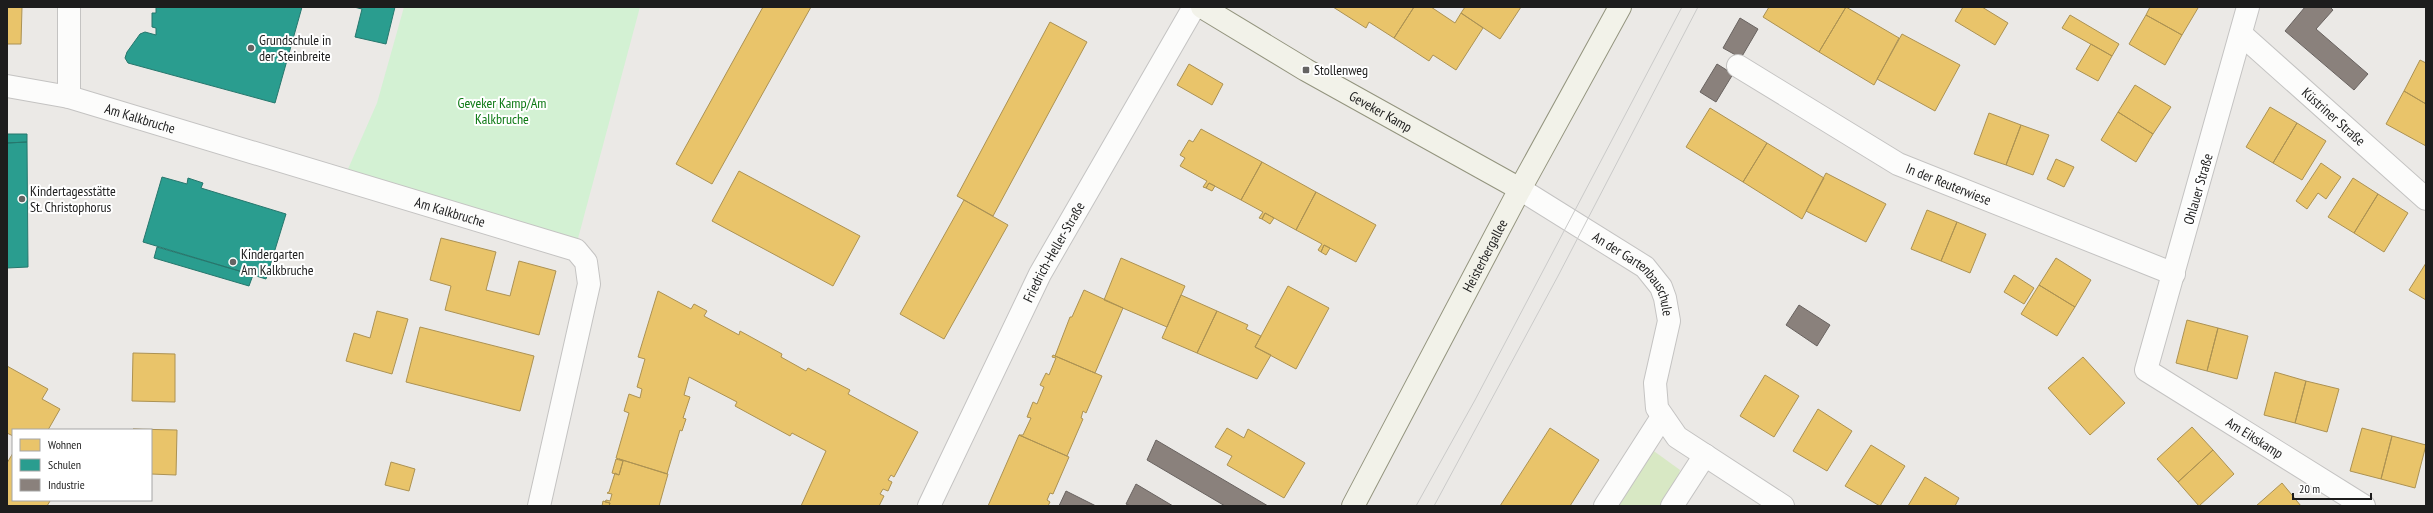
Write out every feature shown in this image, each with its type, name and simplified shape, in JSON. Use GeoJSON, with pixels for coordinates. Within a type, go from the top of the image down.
{"type":"FeatureCollection","features":[{"type":"Feature","properties":{"kind":"main road","name":"Geveker Kamp"},"geometry":{"type":"LineString","coordinates":[[1202,7],[1306,70],[1520,189]]}},
{"type":"Feature","properties":{"kind":"main road","name":"Heisterbergallee"},"geometry":{"type":"LineString","coordinates":[[1353,506],[1520,189],[1620,7]]}},
{"type":"Feature","properties":{"kind":"street"},"geometry":{"type":"LineString","coordinates":[[69,7],[69,97]]}},
{"type":"Feature","properties":{"kind":"street","name":"Friedrich-Heller-Straße"},"geometry":{"type":"LineString","coordinates":[[929,506],[1040,274],[1194,7]]}},
{"type":"Feature","properties":{"kind":"street","name":"Ohlauer Straße"},"geometry":{"type":"LineString","coordinates":[[2146,370],[2248,7]]}},
{"type":"Feature","properties":{"kind":"street","name":"Küstriner Straße"},"geometry":{"type":"LineString","coordinates":[[2241,34],[2426,199]]}},
{"type":"Feature","properties":{"kind":"street","name":"In der Reuterwiese"},"geometry":{"type":"LineString","coordinates":[[1738,66],[1898,164],[2174,274]]}},
{"type":"Feature","properties":{"kind":"street","name":"Am Kalkbruche"},"geometry":{"type":"LineString","coordinates":[[7,86],[69,97],[576,250],[586,262],[589,284],[539,506]]}},
{"type":"Feature","properties":{"kind":"street","name":"An der Gartenbauschule"},"geometry":{"type":"LineString","coordinates":[[1520,189],[1645,267],[1661,287],[1665,298],[1669,320],[1654,390],[1657,408],[1662,417],[1677,437],[1783,506]]}},
{"type":"Feature","properties":{"kind":"street","name":"Am Eikskamp"},"geometry":{"type":"LineString","coordinates":[[2146,370],[2364,506]]}},
{"type":"Feature","properties":{"kind":"street"},"geometry":{"type":"LineString","coordinates":[[1605,506],[1662,417]]}},
{"type":"Feature","properties":{"kind":"street"},"geometry":{"type":"LineString","coordinates":[[1672,506],[1705,455]]}},
{"type":"Feature","properties":{"kind":"green space","name":"Geveker Kamp/Am Kalkbruche"},"geometry":{"type":"Polygon","coordinates":[[[404,7],[640,7],[576,246],[348,169],[377,103],[404,7]]]}},
{"type":"Feature","properties":{"kind":"green space"},"geometry":{"type":"Polygon","coordinates":[[[1651,449],[1680,470],[1678,478],[1661,506],[1613,506],[1651,449]]]}},
{"type":"Feature","properties":{"kind":"building: Wohnen"},"geometry":{"type":"Polygon","coordinates":[[[7,7],[22,7],[21,44],[7,44],[7,7]]]}},
{"type":"Feature","properties":{"kind":"building: Wohnen"},"geometry":{"type":"Polygon","coordinates":[[[763,7],[811,7],[712,184],[676,164],[763,7]]]}},
{"type":"Feature","properties":{"kind":"building: Wohnen"},"geometry":{"type":"Polygon","coordinates":[[[1333,7],[1414,7],[1394,38],[1369,22],[1366,28],[1333,7]]]}},
{"type":"Feature","properties":{"kind":"building: Wohnen"},"geometry":{"type":"Polygon","coordinates":[[[1414,7],[1431,7],[1455,23],[1461,13],[1483,28],[1456,70],[1433,55],[1429,61],[1394,38],[1414,7]]]}},
{"type":"Feature","properties":{"kind":"building: Wohnen"},"geometry":{"type":"Polygon","coordinates":[[[1465,7],[1521,7],[1500,39],[1461,13],[1465,7]]]}},
{"type":"Feature","properties":{"kind":"building: Wohnen"},"geometry":{"type":"Polygon","coordinates":[[[1769,7],[1846,7],[1819,52],[1763,17],[1769,7]]]}},
{"type":"Feature","properties":{"kind":"building: Wohnen"},"geometry":{"type":"Polygon","coordinates":[[[1846,7],[1899,38],[1874,85],[1819,52],[1846,7]]]}},
{"type":"Feature","properties":{"kind":"building: Wohnen"},"geometry":{"type":"Polygon","coordinates":[[[1963,7],[1982,7],[2008,23],[1995,45],[1955,21],[1963,7]]]}},
{"type":"Feature","properties":{"kind":"building: Wohnen"},"geometry":{"type":"Polygon","coordinates":[[[2150,7],[2198,8],[2182,35],[2146,15],[2150,7]]]}},
{"type":"Feature","properties":{"kind":"building: Wohnen"},"geometry":{"type":"Polygon","coordinates":[[[2070,15],[2119,44],[2112,56],[2062,28],[2070,15]]]}},
{"type":"Feature","properties":{"kind":"building: Wohnen"},"geometry":{"type":"Polygon","coordinates":[[[2146,15],[2182,35],[2165,65],[2129,44],[2146,15]]]}},
{"type":"Feature","properties":{"kind":"building: Wohnen"},"geometry":{"type":"Polygon","coordinates":[[[1050,22],[1087,42],[993,216],[957,196],[1050,22]]]}},
{"type":"Feature","properties":{"kind":"building: Wohnen"},"geometry":{"type":"Polygon","coordinates":[[[1902,34],[1960,65],[1935,111],[1877,79],[1902,34]]]}},
{"type":"Feature","properties":{"kind":"building: Wohnen"},"geometry":{"type":"Polygon","coordinates":[[[2091,44],[2112,56],[2098,81],[2076,69],[2091,44]]]}},
{"type":"Feature","properties":{"kind":"building: Wohnen"},"geometry":{"type":"Polygon","coordinates":[[[2420,60],[2426,63],[2426,104],[2404,91],[2420,60]]]}},
{"type":"Feature","properties":{"kind":"building: Wohnen"},"geometry":{"type":"Polygon","coordinates":[[[1189,64],[1223,84],[1212,105],[1177,85],[1189,64]]]}},
{"type":"Feature","properties":{"kind":"building: Wohnen"},"geometry":{"type":"Polygon","coordinates":[[[2135,85],[2171,107],[2153,134],[2118,112],[2135,85]]]}},
{"type":"Feature","properties":{"kind":"building: Wohnen"},"geometry":{"type":"Polygon","coordinates":[[[2404,91],[2426,104],[2426,146],[2386,124],[2404,91]]]}},
{"type":"Feature","properties":{"kind":"building: Wohnen"},"geometry":{"type":"Polygon","coordinates":[[[2270,107],[2297,123],[2273,163],[2246,147],[2270,107]]]}},
{"type":"Feature","properties":{"kind":"building: Wohnen"},"geometry":{"type":"Polygon","coordinates":[[[1710,108],[1767,143],[1743,182],[1686,147],[1710,108]]]}},
{"type":"Feature","properties":{"kind":"building: Wohnen"},"geometry":{"type":"Polygon","coordinates":[[[2118,112],[2153,134],[2136,162],[2101,140],[2118,112]]]}},
{"type":"Feature","properties":{"kind":"building: Wohnen"},"geometry":{"type":"Polygon","coordinates":[[[1989,113],[2021,125],[2006,165],[1974,154],[1989,113]]]}},
{"type":"Feature","properties":{"kind":"building: Wohnen"},"geometry":{"type":"Polygon","coordinates":[[[2297,123],[2326,141],[2302,180],[2273,163],[2297,123]]]}},
{"type":"Feature","properties":{"kind":"building: Wohnen"},"geometry":{"type":"Polygon","coordinates":[[[2021,125],[2049,135],[2033,175],[2006,165],[2021,125]]]}},
{"type":"Feature","properties":{"kind":"building: Wohnen"},"geometry":{"type":"Polygon","coordinates":[[[1201,129],[1262,162],[1241,200],[1209,183],[1206,188],[1203,187],[1207,181],[1180,166],[1185,158],[1180,155],[1189,140],[1193,142],[1201,129]]]}},
{"type":"Feature","properties":{"kind":"building: Wohnen"},"geometry":{"type":"Polygon","coordinates":[[[1767,143],[1824,178],[1802,219],[1743,182],[1767,143]]]}},
{"type":"Feature","properties":{"kind":"building: Wohnen"},"geometry":{"type":"Polygon","coordinates":[[[2056,159],[2074,167],[2064,187],[2047,179],[2056,159]]]}},
{"type":"Feature","properties":{"kind":"building: Wohnen"},"geometry":{"type":"Polygon","coordinates":[[[1262,162],[1316,192],[1296,230],[1265,213],[1262,219],[1259,218],[1263,212],[1241,200],[1262,162]]]}},
{"type":"Feature","properties":{"kind":"building: Wohnen"},"geometry":{"type":"Polygon","coordinates":[[[2321,163],[2341,177],[2326,199],[2318,193],[2307,209],[2296,201],[2321,163]]]}},
{"type":"Feature","properties":{"kind":"building: Wohnen"},"geometry":{"type":"Polygon","coordinates":[[[739,171],[860,236],[833,286],[712,221],[739,171]]]}},
{"type":"Feature","properties":{"kind":"building: Wohnen"},"geometry":{"type":"Polygon","coordinates":[[[1826,173],[1886,204],[1866,242],[1806,211],[1826,173]]]}},
{"type":"Feature","properties":{"kind":"building: Wohnen"},"geometry":{"type":"Polygon","coordinates":[[[2353,178],[2378,194],[2354,233],[2328,217],[2353,178]]]}},
{"type":"Feature","properties":{"kind":"building: Wohnen"},"geometry":{"type":"Polygon","coordinates":[[[1209,183],[1215,186],[1212,191],[1206,188],[1209,183]]]}},
{"type":"Feature","properties":{"kind":"building: Wohnen"},"geometry":{"type":"Polygon","coordinates":[[[1316,192],[1376,225],[1356,262],[1324,245],[1321,252],[1318,250],[1322,244],[1296,230],[1316,192]]]}},
{"type":"Feature","properties":{"kind":"building: Wohnen"},"geometry":{"type":"Polygon","coordinates":[[[2378,194],[2408,213],[2384,252],[2354,233],[2378,194]]]}},
{"type":"Feature","properties":{"kind":"building: Wohnen"},"geometry":{"type":"Polygon","coordinates":[[[964,200],[1008,225],[944,339],[900,314],[964,200]]]}},
{"type":"Feature","properties":{"kind":"building: Wohnen"},"geometry":{"type":"Polygon","coordinates":[[[1927,210],[1957,222],[1941,261],[1911,249],[1927,210]]]}},
{"type":"Feature","properties":{"kind":"building: Wohnen"},"geometry":{"type":"Polygon","coordinates":[[[1265,213],[1274,218],[1270,224],[1262,219],[1265,213]]]}},
{"type":"Feature","properties":{"kind":"building: Wohnen"},"geometry":{"type":"Polygon","coordinates":[[[1957,222],[1986,234],[1970,273],[1941,261],[1957,222]]]}},
{"type":"Feature","properties":{"kind":"building: Wohnen"},"geometry":{"type":"Polygon","coordinates":[[[441,238],[496,252],[486,290],[510,296],[519,261],[556,271],[539,335],[445,310],[451,286],[430,280],[441,238]]]}},
{"type":"Feature","properties":{"kind":"building: Wohnen"},"geometry":{"type":"Polygon","coordinates":[[[1324,245],[1330,248],[1326,255],[1321,252],[1324,245]]]}},
{"type":"Feature","properties":{"kind":"building: Wohnen"},"geometry":{"type":"Polygon","coordinates":[[[1121,258],[1185,286],[1167,327],[1104,300],[1121,258]]]}},
{"type":"Feature","properties":{"kind":"building: Wohnen"},"geometry":{"type":"Polygon","coordinates":[[[2056,258],[2091,280],[2075,307],[2039,285],[2056,258]]]}},
{"type":"Feature","properties":{"kind":"building: Wohnen"},"geometry":{"type":"Polygon","coordinates":[[[2426,263],[2426,300],[2409,290],[2426,263]]]}},
{"type":"Feature","properties":{"kind":"building: Wohnen"},"geometry":{"type":"Polygon","coordinates":[[[2014,275],[2034,288],[2024,304],[2004,292],[2014,275]]]}},
{"type":"Feature","properties":{"kind":"building: Wohnen"},"geometry":{"type":"Polygon","coordinates":[[[2039,285],[2075,307],[2057,336],[2021,314],[2039,285]]]}},
{"type":"Feature","properties":{"kind":"building: Wohnen"},"geometry":{"type":"Polygon","coordinates":[[[1288,286],[1329,308],[1296,369],[1255,347],[1288,286]]]}},
{"type":"Feature","properties":{"kind":"building: Wohnen"},"geometry":{"type":"Polygon","coordinates":[[[1084,290],[1123,308],[1095,373],[1055,356],[1070,317],[1072,317],[1084,290]]]}},
{"type":"Feature","properties":{"kind":"building: Wohnen"},"geometry":{"type":"Polygon","coordinates":[[[658,291],[691,309],[694,304],[707,311],[704,316],[739,335],[740,331],[782,354],[781,357],[806,371],[808,368],[850,390],[848,394],[918,432],[894,477],[891,475],[888,480],[892,482],[888,491],[883,489],[880,494],[884,496],[879,506],[801,506],[826,451],[792,433],[790,436],[735,406],[737,402],[689,377],[684,395],[690,397],[683,418],[686,419],[682,431],[680,430],[667,474],[616,458],[629,413],[624,411],[629,394],[640,398],[642,389],[637,387],[645,359],[638,357],[658,291]]]}},
{"type":"Feature","properties":{"kind":"building: Wohnen"},"geometry":{"type":"Polygon","coordinates":[[[1181,295],[1217,311],[1197,353],[1162,338],[1181,295]]]}},
{"type":"Feature","properties":{"kind":"building: Wohnen"},"geometry":{"type":"Polygon","coordinates":[[[377,311],[408,319],[392,374],[346,361],[354,333],[370,338],[377,311]]]}},
{"type":"Feature","properties":{"kind":"building: Wohnen"},"geometry":{"type":"Polygon","coordinates":[[[1217,311],[1248,325],[1246,329],[1261,336],[1255,347],[1271,355],[1257,379],[1197,353],[1217,311]]]}},
{"type":"Feature","properties":{"kind":"building: Wohnen"},"geometry":{"type":"Polygon","coordinates":[[[2187,320],[2218,328],[2207,371],[2176,363],[2187,320]]]}},
{"type":"Feature","properties":{"kind":"building: Wohnen"},"geometry":{"type":"Polygon","coordinates":[[[420,327],[534,356],[520,411],[406,382],[420,327]]]}},
{"type":"Feature","properties":{"kind":"building: Wohnen"},"geometry":{"type":"Polygon","coordinates":[[[2218,328],[2248,336],[2237,379],[2207,371],[2218,328]]]}},
{"type":"Feature","properties":{"kind":"building: Wohnen"},"geometry":{"type":"Polygon","coordinates":[[[133,353],[175,354],[175,402],[132,401],[133,353]]]}},
{"type":"Feature","properties":{"kind":"building: Wohnen"},"geometry":{"type":"Polygon","coordinates":[[[1053,355],[1102,376],[1086,413],[1083,411],[1081,418],[1083,419],[1067,456],[1019,435],[1023,435],[1031,418],[1027,417],[1033,402],[1037,404],[1044,387],[1040,385],[1046,373],[1049,375],[1056,358],[1052,357],[1053,355]]]}},
{"type":"Feature","properties":{"kind":"building: Wohnen"},"geometry":{"type":"Polygon","coordinates":[[[2083,357],[2125,403],[2090,435],[2048,388],[2083,357]]]}},
{"type":"Feature","properties":{"kind":"building: Wohnen"},"geometry":{"type":"Polygon","coordinates":[[[7,366],[48,389],[42,399],[60,409],[49,429],[12,429],[12,436],[7,433],[7,366]]]}},
{"type":"Feature","properties":{"kind":"building: Wohnen"},"geometry":{"type":"Polygon","coordinates":[[[2275,372],[2306,381],[2295,423],[2264,415],[2275,372]]]}},
{"type":"Feature","properties":{"kind":"building: Wohnen"},"geometry":{"type":"Polygon","coordinates":[[[1765,375],[1799,396],[1774,437],[1740,416],[1765,375]]]}},
{"type":"Feature","properties":{"kind":"building: Wohnen"},"geometry":{"type":"Polygon","coordinates":[[[2306,381],[2339,389],[2327,432],[2295,423],[2306,381]]]}},
{"type":"Feature","properties":{"kind":"building: Wohnen"},"geometry":{"type":"Polygon","coordinates":[[[1818,409],[1852,431],[1827,471],[1793,451],[1818,409]]]}},
{"type":"Feature","properties":{"kind":"building: Wohnen"},"geometry":{"type":"Polygon","coordinates":[[[2192,427],[2213,450],[2178,482],[2157,459],[2192,427]]]}},
{"type":"Feature","properties":{"kind":"building: Wohnen"},"geometry":{"type":"Polygon","coordinates":[[[1227,428],[1244,438],[1248,429],[1305,463],[1284,498],[1227,465],[1232,456],[1215,447],[1227,428]]]}},
{"type":"Feature","properties":{"kind":"building: Wohnen"},"geometry":{"type":"Polygon","coordinates":[[[1550,428],[1599,460],[1570,506],[1500,506],[1550,428]]]}},
{"type":"Feature","properties":{"kind":"building: Wohnen"},"geometry":{"type":"Polygon","coordinates":[[[2362,428],[2392,436],[2381,479],[2350,471],[2362,428]]]}},
{"type":"Feature","properties":{"kind":"building: Wohnen"},"geometry":{"type":"Polygon","coordinates":[[[152,429],[177,430],[176,475],[152,474],[152,429]]]}},
{"type":"Feature","properties":{"kind":"building: Wohnen"},"geometry":{"type":"Polygon","coordinates":[[[1019,435],[1069,457],[1053,494],[1050,493],[1047,500],[1050,502],[1048,506],[988,506],[1019,435]]]}},
{"type":"Feature","properties":{"kind":"building: Wohnen"},"geometry":{"type":"Polygon","coordinates":[[[2392,436],[2426,445],[2415,488],[2381,479],[2392,436]]]}},
{"type":"Feature","properties":{"kind":"building: Wohnen"},"geometry":{"type":"Polygon","coordinates":[[[1871,445],[1905,466],[1880,506],[1845,486],[1871,445]]]}},
{"type":"Feature","properties":{"kind":"building: Wohnen"},"geometry":{"type":"Polygon","coordinates":[[[2213,450],[2234,474],[2199,506],[2178,482],[2213,450]]]}},
{"type":"Feature","properties":{"kind":"building: Wohnen"},"geometry":{"type":"Polygon","coordinates":[[[12,455],[12,501],[50,501],[47,506],[7,506],[7,463],[12,455]]]}},
{"type":"Feature","properties":{"kind":"building: Wohnen"},"geometry":{"type":"Polygon","coordinates":[[[616,459],[623,461],[619,475],[612,473],[616,459]]]}},
{"type":"Feature","properties":{"kind":"building: Wohnen"},"geometry":{"type":"Polygon","coordinates":[[[619,459],[668,474],[659,506],[609,506],[610,503],[605,502],[606,500],[610,501],[612,494],[607,493],[609,492],[615,473],[619,475],[623,461],[619,459]]]}},
{"type":"Feature","properties":{"kind":"building: Wohnen"},"geometry":{"type":"Polygon","coordinates":[[[391,462],[415,469],[409,491],[385,485],[391,462]]]}},
{"type":"Feature","properties":{"kind":"building: Wohnen"},"geometry":{"type":"Polygon","coordinates":[[[1925,477],[1959,498],[1955,506],[1908,506],[1925,477]]]}},
{"type":"Feature","properties":{"kind":"building: Wohnen"},"geometry":{"type":"Polygon","coordinates":[[[2282,483],[2301,506],[2256,506],[2282,483]]]}},
{"type":"Feature","properties":{"kind":"building: Wohnen"},"geometry":{"type":"Polygon","coordinates":[[[603,501],[610,503],[609,506],[602,506],[603,501]]]}},
{"type":"Feature","properties":{"kind":"building: Schulen"},"geometry":{"type":"Polygon","coordinates":[[[156,7],[302,7],[275,103],[128,63],[125,58],[127,52],[140,34],[145,32],[156,35],[156,28],[152,27],[152,13],[156,13],[156,7]]]}},
{"type":"Feature","properties":{"kind":"building: Schulen"},"geometry":{"type":"Polygon","coordinates":[[[354,7],[395,7],[386,44],[355,37],[362,9],[354,7]]]}},
{"type":"Feature","properties":{"kind":"building: Schulen"},"geometry":{"type":"Polygon","coordinates":[[[7,134],[27,134],[27,142],[7,143],[7,134]]]}},
{"type":"Feature","properties":{"kind":"building: Schulen"},"geometry":{"type":"Polygon","coordinates":[[[27,142],[28,267],[7,268],[7,143],[27,142]]]}},
{"type":"Feature","properties":{"kind":"building: Schulen"},"geometry":{"type":"Polygon","coordinates":[[[162,177],[187,184],[188,178],[203,183],[201,188],[286,214],[266,279],[143,242],[162,177]]]}},
{"type":"Feature","properties":{"kind":"building: Schulen"},"geometry":{"type":"Polygon","coordinates":[[[157,247],[253,275],[249,286],[154,258],[157,247]]]}},
{"type":"Feature","properties":{"kind":"building: Industrie"},"geometry":{"type":"Polygon","coordinates":[[[2305,7],[2330,7],[2333,10],[2316,29],[2368,74],[2354,90],[2285,31],[2305,7]]]}},
{"type":"Feature","properties":{"kind":"building: Industrie"},"geometry":{"type":"Polygon","coordinates":[[[1740,18],[1758,29],[1741,58],[1723,48],[1740,18]]]}},
{"type":"Feature","properties":{"kind":"building: Industrie"},"geometry":{"type":"Polygon","coordinates":[[[1717,64],[1733,74],[1716,102],[1700,92],[1717,64]]]}},
{"type":"Feature","properties":{"kind":"building: Industrie"},"geometry":{"type":"Polygon","coordinates":[[[1799,305],[1830,325],[1817,346],[1786,325],[1799,305]]]}},
{"type":"Feature","properties":{"kind":"building: Industrie"},"geometry":{"type":"Polygon","coordinates":[[[1156,440],[1268,506],[1225,506],[1147,460],[1156,440]]]}},
{"type":"Feature","properties":{"kind":"building: Industrie"},"geometry":{"type":"Polygon","coordinates":[[[1136,484],[1173,506],[1130,506],[1126,504],[1136,484]]]}},
{"type":"Feature","properties":{"kind":"building: Industrie"},"geometry":{"type":"Polygon","coordinates":[[[1066,491],[1096,506],[1059,506],[1066,491]]]}},
{"type":"Feature","properties":{"kind":"tram line"},"geometry":{"type":"LineString","coordinates":[[1416,506],[1475,400],[1682,7]]}},
{"type":"Feature","properties":{"kind":"tram line"},"geometry":{"type":"LineString","coordinates":[[1434,506],[1558,276],[1698,7]]}},
{"type":"Feature","properties":{"kind":"place","name":"Grundschule in der Steinbreite"},"geometry":{"type":"Point","coordinates":[251,48]}},
{"type":"Feature","properties":{"kind":"place","name":"Stollenweg"},"geometry":{"type":"Point","coordinates":[1306,70]}},
{"type":"Feature","properties":{"kind":"place","name":"Kindertagesstätte St. Christophorus"},"geometry":{"type":"Point","coordinates":[22,199]}},
{"type":"Feature","properties":{"kind":"place","name":"Kindergarten Am Kalkbruche"},"geometry":{"type":"Point","coordinates":[233,262]}}]}
